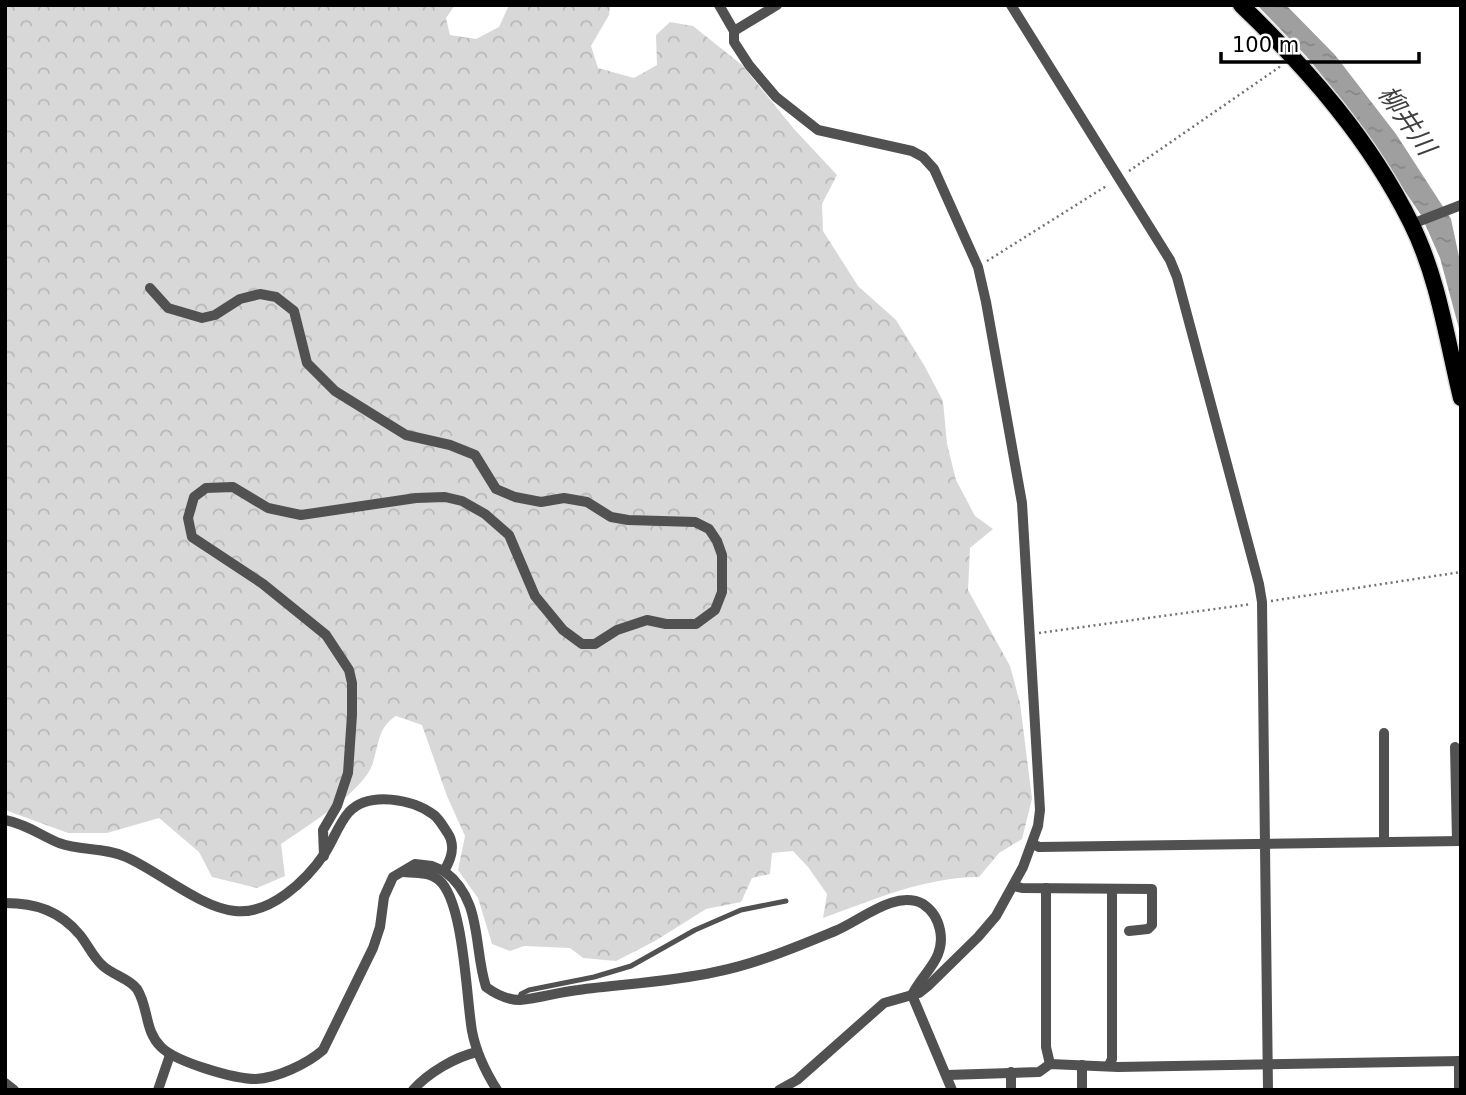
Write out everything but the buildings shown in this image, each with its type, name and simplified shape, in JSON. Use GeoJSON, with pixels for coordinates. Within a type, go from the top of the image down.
{"type":"FeatureCollection","features":[{"type":"Feature","properties":{"kind":"main road"},"geometry":{"type":"LineString","coordinates":[[1241,5],[1294,57],[1356,133],[1415,223],[1434,283],[1461,398]]}},
{"type":"Feature","properties":{"kind":"street"},"geometry":{"type":"LineString","coordinates":[[719,5],[734,31],[734,42],[749,65],[776,97],[818,130],[912,151],[923,157],[934,169],[978,267],[1022,503],[1040,810],[1033,844],[1014,886],[978,937],[929,985],[912,995],[900,996],[884,1003],[797,1080],[779,1090]]}},
{"type":"Feature","properties":{"kind":"street"},"geometry":{"type":"LineString","coordinates":[[734,31],[777,5]]}},
{"type":"Feature","properties":{"kind":"street"},"geometry":{"type":"LineString","coordinates":[[1011,5],[1120,177],[1178,277],[1259,584],[1262,602],[1268,1090]]}},
{"type":"Feature","properties":{"kind":"street"},"geometry":{"type":"LineString","coordinates":[[1415,223],[1461,205]]}},
{"type":"Feature","properties":{"kind":"street"},"geometry":{"type":"LineString","coordinates":[[150,288],[168,308],[202,318],[215,315],[240,299],[260,294],[276,297],[294,311],[307,363],[335,391],[406,435],[450,445],[475,455],[496,489],[515,498],[541,502],[564,498],[587,502],[611,517],[628,520],[695,522],[709,529],[722,555],[722,592],[715,610],[696,624],[666,624],[647,620],[617,629],[595,644],[582,644],[563,630],[535,596],[509,535],[485,514],[462,500],[445,497],[416,498],[301,514],[268,508],[233,487],[206,488],[194,497],[188,518],[192,537],[264,584],[326,635],[348,670],[352,683],[348,774],[337,806],[323,830],[324,856]]}},
{"type":"Feature","properties":{"kind":"street"},"geometry":{"type":"LineString","coordinates":[[1384,733],[1384,842]]}},
{"type":"Feature","properties":{"kind":"street"},"geometry":{"type":"LineString","coordinates":[[1033,844],[1039,847],[1459,841],[1455,747]]}},
{"type":"Feature","properties":{"kind":"street"},"geometry":{"type":"LineString","coordinates":[[5,820],[20,823],[59,843],[108,850],[125,856],[212,905],[233,911],[252,912],[269,905],[297,885],[324,856],[350,812],[363,803],[396,800],[413,804],[434,815],[449,835],[453,849],[444,871]]}},
{"type":"Feature","properties":{"kind":"street"},"geometry":{"type":"LineString","coordinates":[[5,903],[32,904],[50,910],[68,922],[99,963],[136,988],[142,1000],[149,1032],[170,1055],[186,1063],[256,1084],[311,1061],[323,1050],[373,948],[380,927],[387,887],[393,877],[415,864],[444,871],[458,884],[470,904],[478,934],[482,975],[486,987],[496,995],[519,1000],[574,990],[716,972],[799,946],[840,930],[894,902],[906,901],[922,904],[932,912],[939,922],[942,941],[938,958],[912,995]]}},
{"type":"Feature","properties":{"kind":"street"},"geometry":{"type":"LineString","coordinates":[[403,872],[426,874],[436,878],[445,887],[455,911],[477,1052],[497,1090]]}},
{"type":"Feature","properties":{"kind":"street"},"geometry":{"type":"LineString","coordinates":[[1014,886],[1152,889],[1152,925],[1148,929],[1129,931]]}},
{"type":"Feature","properties":{"kind":"street"},"geometry":{"type":"LineString","coordinates":[[1046,888],[1046,1047],[1050,1064]]}},
{"type":"Feature","properties":{"kind":"street"},"geometry":{"type":"LineString","coordinates":[[1109,1065],[1112,1059],[1112,889]]}},
{"type":"Feature","properties":{"kind":"street"},"geometry":{"type":"LineString","coordinates":[[912,995],[953,1090]]}},
{"type":"Feature","properties":{"kind":"street"},"geometry":{"type":"LineString","coordinates":[[412,1090],[431,1075],[477,1052]]}},
{"type":"Feature","properties":{"kind":"street"},"geometry":{"type":"LineString","coordinates":[[158,1090],[170,1055]]}},
{"type":"Feature","properties":{"kind":"street"},"geometry":{"type":"LineString","coordinates":[[947,1075],[1039,1072],[1050,1064],[1118,1067],[1268,1066],[1460,1061],[1460,1090]]}},
{"type":"Feature","properties":{"kind":"street"},"geometry":{"type":"LineString","coordinates":[[1082,1065],[1082,1090]]}},
{"type":"Feature","properties":{"kind":"street"},"geometry":{"type":"LineString","coordinates":[[1011,1072],[1011,1090]]}},
{"type":"Feature","properties":{"kind":"street"},"geometry":{"type":"LineString","coordinates":[[5,1083],[14,1090]]}},
{"type":"Feature","properties":{"kind":"lane"},"geometry":{"type":"LineString","coordinates":[[519,1000],[521,994],[529,990],[594,977],[631,966],[695,930],[741,910],[786,901]]}},
{"type":"Feature","properties":{"kind":"path"},"geometry":{"type":"LineString","coordinates":[[978,267],[1120,177],[1294,57]]}},
{"type":"Feature","properties":{"kind":"path"},"geometry":{"type":"LineString","coordinates":[[1029,633],[1047,633],[1461,572]]}},
{"type":"Feature","properties":{"kind":"green space"},"geometry":{"type":"Polygon","coordinates":[[[5,5],[455,5],[446,18],[450,35],[476,39],[499,27],[509,5],[610,5],[609,15],[591,46],[598,68],[634,78],[657,65],[656,35],[670,22],[693,26],[742,65],[794,129],[837,175],[822,204],[823,231],[858,286],[896,320],[924,365],[943,401],[947,444],[956,480],[975,516],[993,529],[970,548],[968,590],[1010,666],[1020,703],[1032,799],[1022,839],[999,853],[979,877],[919,885],[823,918],[827,894],[808,867],[793,851],[772,853],[770,874],[752,878],[741,902],[706,909],[655,941],[616,961],[583,958],[570,948],[524,946],[510,951],[492,944],[478,898],[458,870],[465,836],[447,796],[422,725],[396,716],[383,729],[374,761],[366,776],[337,805],[281,844],[285,876],[257,888],[212,877],[199,852],[159,818],[107,833],[68,833],[5,810],[5,5]]]}},
{"type":"Feature","properties":{"kind":"water"},"geometry":{"type":"Polygon","coordinates":[[[1257,5],[1286,5],[1335,55],[1396,134],[1451,219],[1461,266],[1461,336],[1440,258],[1421,215],[1346,105],[1307,57],[1257,5]]]}},
{"type":"Feature","properties":{"kind":"water label","name":"柳井川"},"geometry":{"type":"Point","coordinates":[1407,120]}}]}
